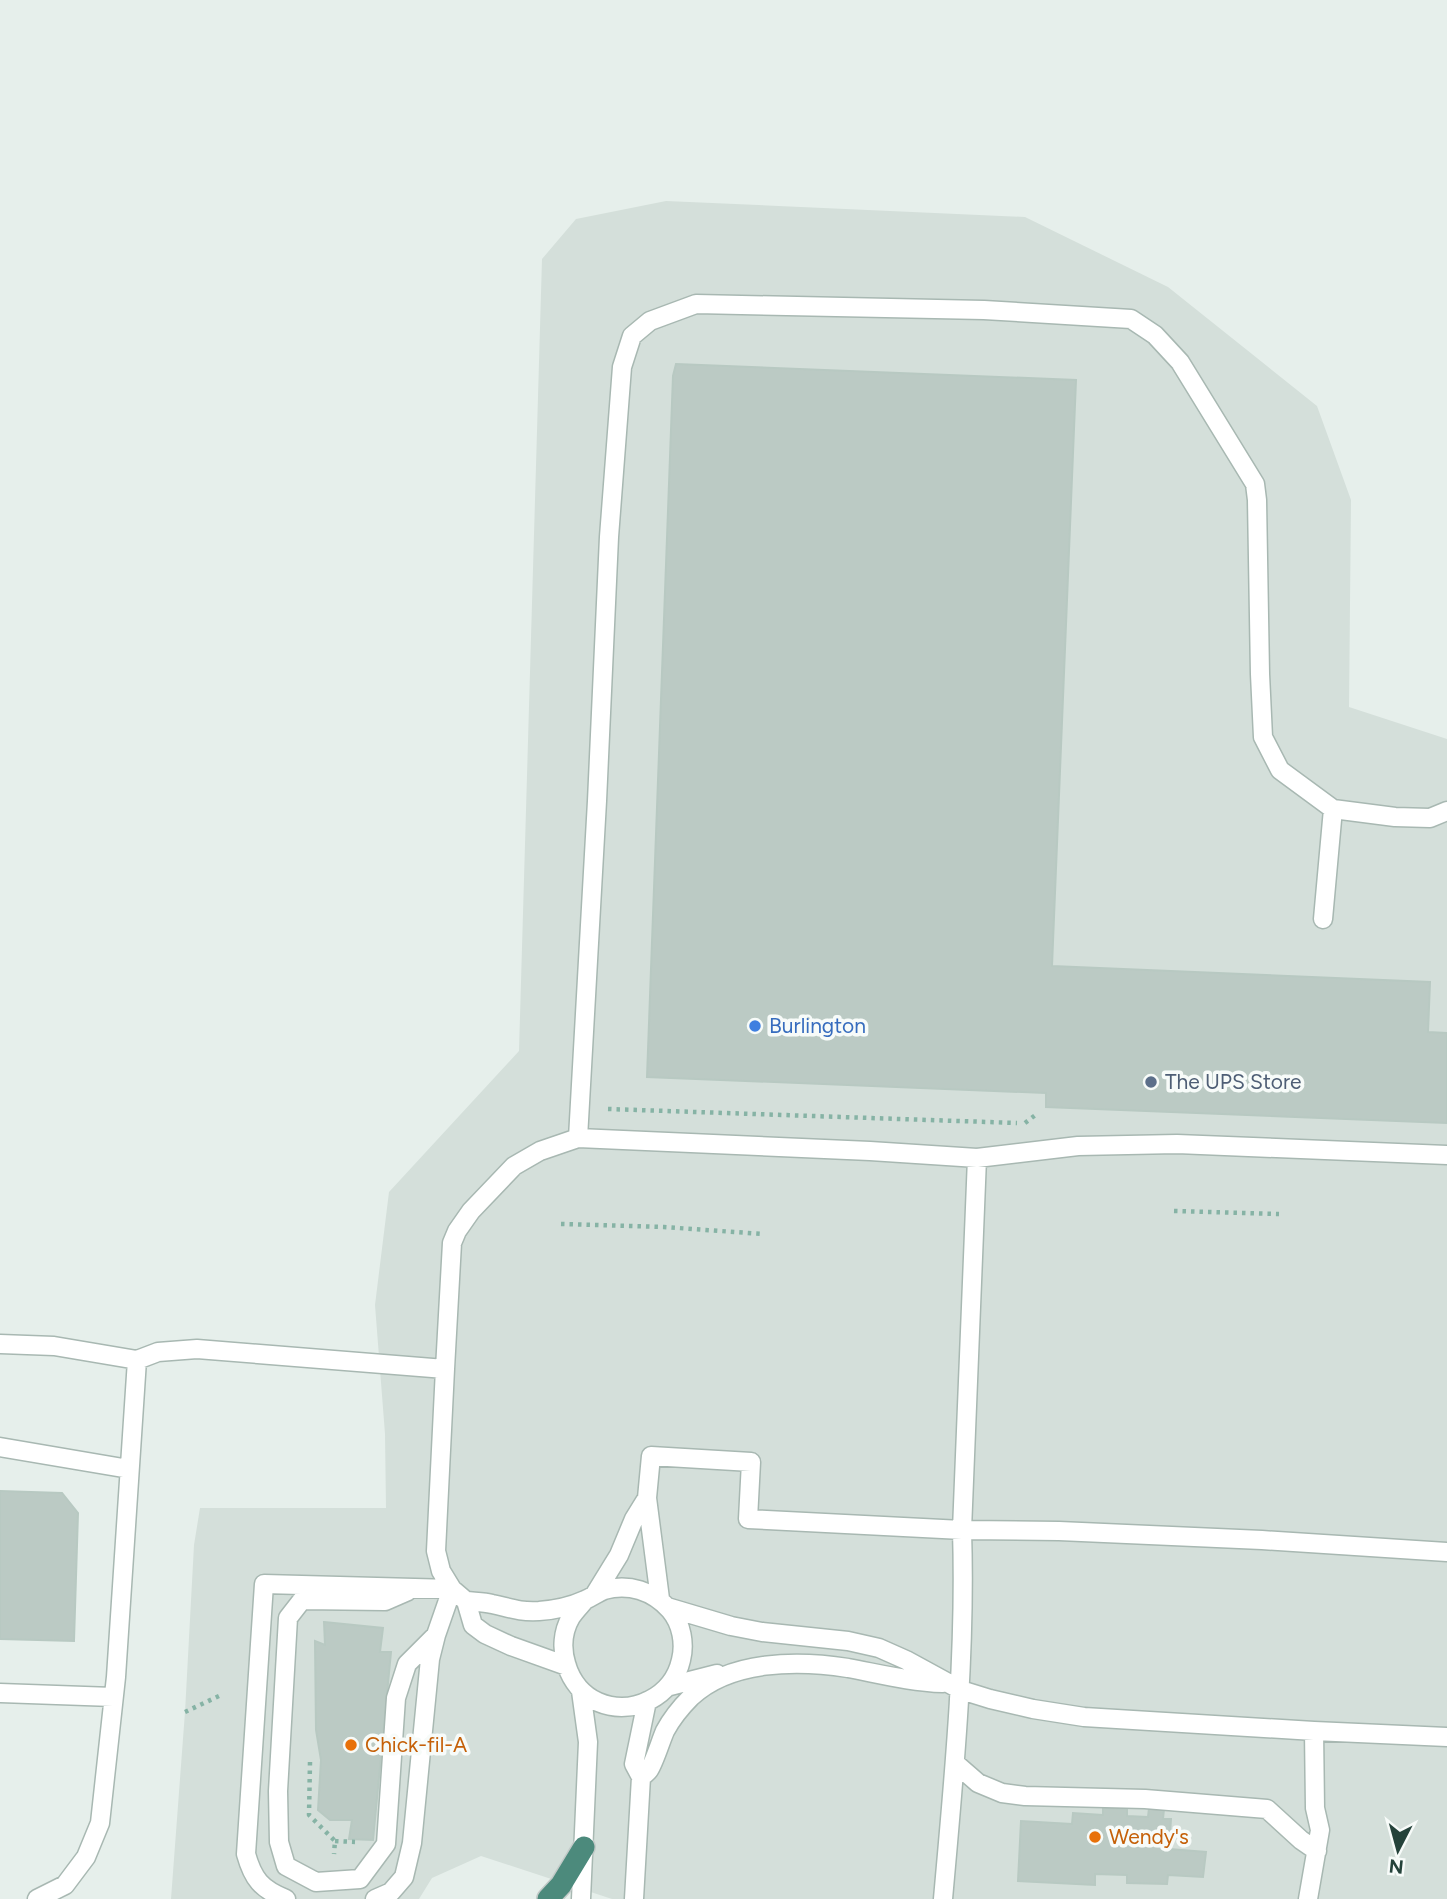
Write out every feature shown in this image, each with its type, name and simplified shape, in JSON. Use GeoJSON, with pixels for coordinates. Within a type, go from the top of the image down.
{"type":"FeatureCollection","features":[{"type":"Feature","properties":{"kind":"highway"},"geometry":{"type":"LineString","coordinates":[[548,1899],[561,1885],[584,1847]]}},
{"type":"Feature","properties":{"kind":"lane"},"geometry":{"type":"LineString","coordinates":[[578,1138],[609,537],[622,367],[632,336],[650,321],[696,303],[984,310],[1131,319],[1155,335],[1180,362],[1255,484],[1263,737],[1280,770],[1333,809],[1395,817],[1430,818],[1447,811]]}},
{"type":"Feature","properties":{"kind":"lane"},"geometry":{"type":"LineString","coordinates":[[1323,919],[1333,809]]}},
{"type":"Feature","properties":{"kind":"lane"},"geometry":{"type":"LineString","coordinates":[[567,1666],[511,1646],[473,1625],[459,1595],[441,1571],[436,1551],[452,1243],[471,1211],[514,1166],[540,1151],[578,1138],[977,1158],[1078,1146],[1177,1144],[1447,1155]]}},
{"type":"Feature","properties":{"kind":"lane"},"geometry":{"type":"LineString","coordinates":[[943,1899],[955,1763],[954,1686],[963,1570],[962,1530],[977,1158]]}},
{"type":"Feature","properties":{"kind":"lane"},"geometry":{"type":"LineString","coordinates":[[0,1344],[54,1346],[137,1360],[158,1352],[197,1349],[444,1370]]}},
{"type":"Feature","properties":{"kind":"lane"},"geometry":{"type":"LineString","coordinates":[[37,1899],[65,1885],[86,1857],[100,1823],[113,1697],[137,1360]]}},
{"type":"Feature","properties":{"kind":"lane"},"geometry":{"type":"LineString","coordinates":[[0,1447],[129,1469]]}},
{"type":"Feature","properties":{"kind":"lane"},"geometry":{"type":"LineString","coordinates":[[663,1603],[648,1498],[651,1456],[751,1462],[748,1519],[962,1530],[1072,1531],[1447,1552]]}},
{"type":"Feature","properties":{"kind":"lane"},"geometry":{"type":"LineString","coordinates":[[648,1498],[634,1519],[619,1555],[590,1597],[572,1616],[564,1635],[563,1655],[569,1674],[581,1690],[598,1702],[618,1707],[637,1706],[655,1698],[670,1686],[707,1675],[770,1665],[844,1668],[954,1686]]}},
{"type":"Feature","properties":{"kind":"lane"},"geometry":{"type":"LineString","coordinates":[[286,1899],[268,1891],[251,1873],[246,1854],[264,1584],[414,1588],[459,1595],[519,1612],[542,1611],[623,1587],[643,1590],[673,1613],[681,1631],[683,1650],[679,1669],[670,1686]]}},
{"type":"Feature","properties":{"kind":"lane"},"geometry":{"type":"LineString","coordinates":[[414,1588],[385,1601],[302,1600],[288,1618],[278,1791],[279,1842],[286,1866],[316,1882],[360,1879],[386,1844],[396,1698],[407,1664],[436,1635],[459,1595]]}},
{"type":"Feature","properties":{"kind":"lane"},"geometry":{"type":"LineString","coordinates":[[663,1603],[731,1626],[848,1641],[879,1648],[954,1686],[990,1699],[1032,1709],[1084,1717],[1447,1737]]}},
{"type":"Feature","properties":{"kind":"lane"},"geometry":{"type":"LineString","coordinates":[[375,1899],[391,1892],[404,1877],[412,1843],[430,1659],[436,1635]]}},
{"type":"Feature","properties":{"kind":"lane"},"geometry":{"type":"LineString","coordinates":[[641,1777],[650,1769],[676,1713],[709,1683],[737,1671]]}},
{"type":"Feature","properties":{"kind":"lane"},"geometry":{"type":"LineString","coordinates":[[581,1690],[588,1742],[581,1899]]}},
{"type":"Feature","properties":{"kind":"lane"},"geometry":{"type":"LineString","coordinates":[[0,1693],[113,1697]]}},
{"type":"Feature","properties":{"kind":"lane"},"geometry":{"type":"LineString","coordinates":[[634,1899],[641,1777],[634,1764],[647,1701]]}},
{"type":"Feature","properties":{"kind":"lane"},"geometry":{"type":"LineString","coordinates":[[1308,1899],[1320,1829],[1315,1808],[1314,1731]]}},
{"type":"Feature","properties":{"kind":"lane"},"geometry":{"type":"LineString","coordinates":[[955,1763],[978,1783],[1002,1793],[1145,1799],[1267,1809],[1317,1851]]}},
{"type":"Feature","properties":{"kind":"path"},"geometry":{"type":"LineString","coordinates":[[608,1109],[1026,1123],[1038,1113]]}},
{"type":"Feature","properties":{"kind":"path"},"geometry":{"type":"LineString","coordinates":[[1174,1211],[1279,1214]]}},
{"type":"Feature","properties":{"kind":"path"},"geometry":{"type":"LineString","coordinates":[[561,1224],[763,1234]]}},
{"type":"Feature","properties":{"kind":"path"},"geometry":{"type":"LineString","coordinates":[[185,1712],[219,1696]]}},
{"type":"Feature","properties":{"kind":"shaded area"},"geometry":{"type":"Polygon","coordinates":[[[666,201],[1025,217],[1168,287],[1317,406],[1351,500],[1349,707],[1447,739],[1447,1899],[612,1899],[481,1856],[432,1878],[419,1899],[171,1899],[194,1545],[200,1508],[386,1508],[385,1434],[375,1305],[389,1192],[519,1051],[542,259],[576,219],[666,201]]]}},
{"type":"Feature","properties":{"kind":"building"},"geometry":{"type":"Polygon","coordinates":[[[676,364],[1076,380],[1052,966],[1430,982],[1428,1032],[1447,1033],[1447,1123],[1046,1107],[1046,1093],[647,1077],[673,376],[676,364]]]}},
{"type":"Feature","properties":{"kind":"building"},"geometry":{"type":"Polygon","coordinates":[[[0,1491],[62,1493],[78,1513],[74,1641],[0,1639],[0,1491]]]}},
{"type":"Feature","properties":{"kind":"building","name":"Chick-fil-A"},"geometry":{"type":"Polygon","coordinates":[[[324,1622],[383,1628],[380,1652],[391,1652],[373,1840],[349,1839],[352,1820],[330,1820],[318,1810],[321,1760],[316,1730],[315,1641],[325,1645],[324,1622]]]}},
{"type":"Feature","properties":{"kind":"building","name":"Wendy's"},"geometry":{"type":"Polygon","coordinates":[[[1103,1808],[1127,1809],[1127,1816],[1148,1817],[1149,1808],[1164,1809],[1163,1819],[1171,1819],[1169,1849],[1206,1852],[1203,1877],[1168,1875],[1167,1884],[1127,1883],[1127,1875],[1095,1874],[1095,1885],[1018,1881],[1021,1821],[1072,1824],[1073,1813],[1103,1815],[1103,1808]]]}},
{"type":"Feature","properties":{"kind":"place","name":"Burlington"},"geometry":{"type":"Point","coordinates":[755,1026]}},
{"type":"Feature","properties":{"kind":"place","name":"The UPS Store"},"geometry":{"type":"Point","coordinates":[1151,1082]}},
{"type":"Feature","properties":{"kind":"place","name":"Chick-fil-A"},"geometry":{"type":"Point","coordinates":[351,1745]}},
{"type":"Feature","properties":{"kind":"place","name":"Wendy's"},"geometry":{"type":"Point","coordinates":[1095,1837]}}]}
